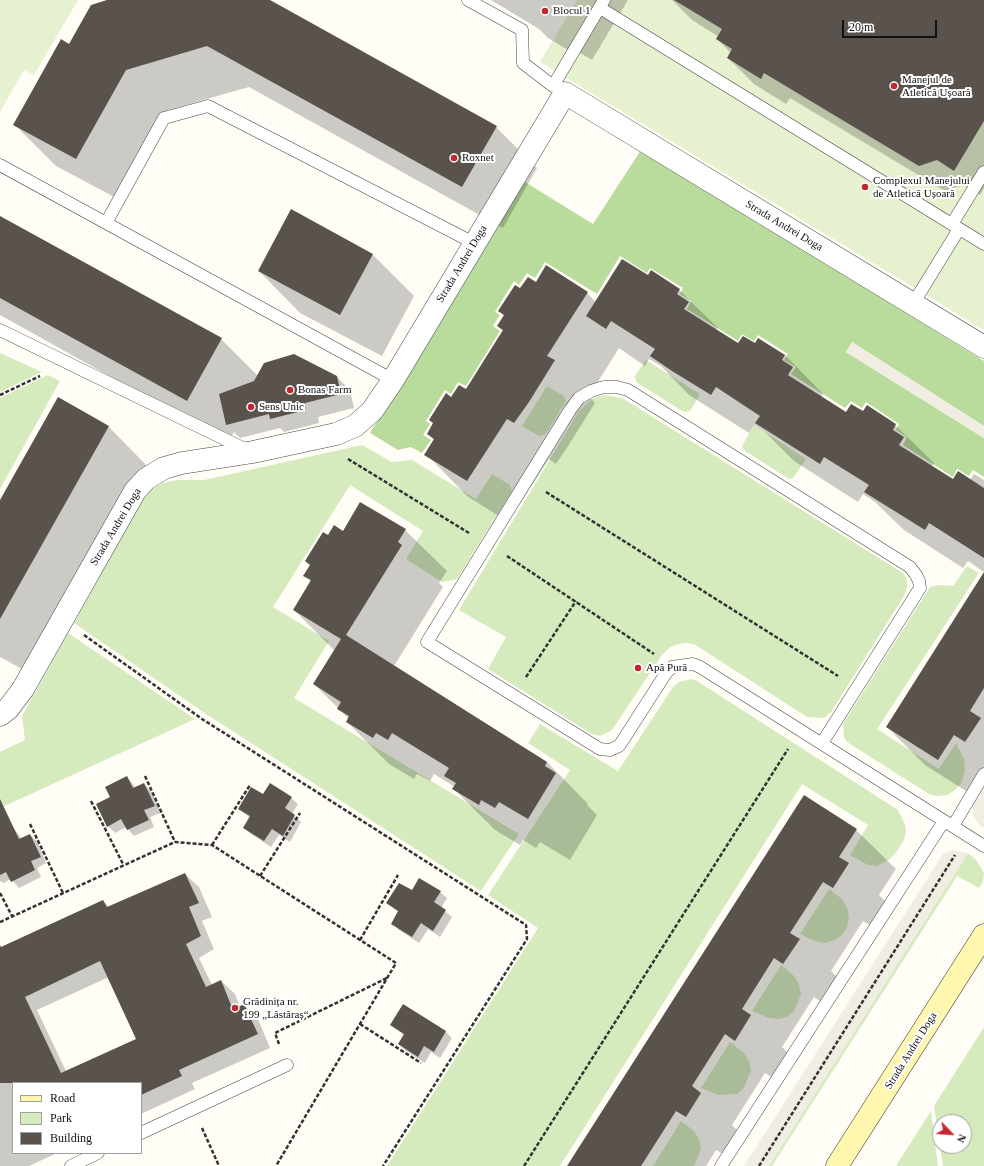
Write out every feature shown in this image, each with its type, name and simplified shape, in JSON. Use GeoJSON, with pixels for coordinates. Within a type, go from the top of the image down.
{"type":"FeatureCollection","features":[{"type":"Feature","properties":{"kind":"street","name":"Strada Andrei Doga"},"geometry":{"type":"LineString","coordinates":[[0,715],[8,709],[23,689],[135,491],[146,480],[164,468],[182,463],[253,452],[336,434],[355,426],[372,411],[393,380],[474,243],[559,89],[984,347]]}},
{"type":"Feature","properties":{"kind":"street","name":"Strada Andrei Doga"},"geometry":{"type":"LineString","coordinates":[[837,1166],[978,957],[984,936]]}},
{"type":"Feature","properties":{"kind":"lane"},"geometry":{"type":"LineString","coordinates":[[468,0],[522,30],[523,63],[559,89],[602,4],[984,244]]}},
{"type":"Feature","properties":{"kind":"lane"},"geometry":{"type":"LineString","coordinates":[[106,223],[164,118],[208,106],[474,243]]}},
{"type":"Feature","properties":{"kind":"lane"},"geometry":{"type":"LineString","coordinates":[[0,164],[393,380]]}},
{"type":"Feature","properties":{"kind":"lane"},"geometry":{"type":"LineString","coordinates":[[913,304],[984,172]]}},
{"type":"Feature","properties":{"kind":"lane"},"geometry":{"type":"LineString","coordinates":[[0,330],[253,452]]}},
{"type":"Feature","properties":{"kind":"lane"},"geometry":{"type":"LineString","coordinates":[[822,743],[920,588],[919,581],[910,568],[628,390],[617,387],[604,387],[591,390],[579,398],[570,410],[427,642],[600,749],[610,750],[619,746],[666,673],[672,667],[693,664],[822,743],[984,846]]}},
{"type":"Feature","properties":{"kind":"lane"},"geometry":{"type":"LineString","coordinates":[[721,1166],[949,824],[984,774]]}},
{"type":"Feature","properties":{"kind":"lane"},"geometry":{"type":"LineString","coordinates":[[142,1133],[287,1065]]}},
{"type":"Feature","properties":{"kind":"lane"},"geometry":{"type":"LineString","coordinates":[[71,1166],[96,1154]]}},
{"type":"Feature","properties":{"kind":"path"},"geometry":{"type":"LineString","coordinates":[[0,395],[68,363]]}},
{"type":"Feature","properties":{"kind":"path"},"geometry":{"type":"LineString","coordinates":[[527,480],[857,688]]}},
{"type":"Feature","properties":{"kind":"path"},"geometry":{"type":"LineString","coordinates":[[514,696],[576,601]]}},
{"type":"Feature","properties":{"kind":"path"},"geometry":{"type":"LineString","coordinates":[[63,620],[202,719],[526,925],[527,939],[383,1166]]}},
{"type":"Feature","properties":{"kind":"path"},"geometry":{"type":"LineString","coordinates":[[524,1166],[800,730]]}},
{"type":"Feature","properties":{"kind":"path"},"geometry":{"type":"LineString","coordinates":[[145,776],[175,842]]}},
{"type":"Feature","properties":{"kind":"path"},"geometry":{"type":"LineString","coordinates":[[212,845],[250,785]]}},
{"type":"Feature","properties":{"kind":"path"},"geometry":{"type":"LineString","coordinates":[[91,802],[123,864]]}},
{"type":"Feature","properties":{"kind":"path"},"geometry":{"type":"LineString","coordinates":[[260,876],[300,813]]}},
{"type":"Feature","properties":{"kind":"path"},"geometry":{"type":"LineString","coordinates":[[30,824],[62,893]]}},
{"type":"Feature","properties":{"kind":"path"},"geometry":{"type":"LineString","coordinates":[[759,1166],[958,850],[970,837]]}},
{"type":"Feature","properties":{"kind":"path"},"geometry":{"type":"LineString","coordinates":[[0,922],[123,864],[175,842],[212,845],[396,963],[276,1166]]}},
{"type":"Feature","properties":{"kind":"path"},"geometry":{"type":"LineString","coordinates":[[360,940],[398,875]]}},
{"type":"Feature","properties":{"kind":"path"},"geometry":{"type":"LineString","coordinates":[[0,893],[12,916]]}},
{"type":"Feature","properties":{"kind":"path"},"geometry":{"type":"LineString","coordinates":[[287,1065],[275,1032],[388,977]]}},
{"type":"Feature","properties":{"kind":"path"},"geometry":{"type":"LineString","coordinates":[[360,1024],[421,1063]]}},
{"type":"Feature","properties":{"kind":"path"},"geometry":{"type":"LineString","coordinates":[[192,1109],[219,1166]]}},
{"type":"Feature","properties":{"kind":"green space"},"geometry":{"type":"Polygon","coordinates":[[[0,0],[78,0],[34,75],[24,70],[0,112],[0,0]]]}},
{"type":"Feature","properties":{"kind":"green space","name":"Complexul Manejului de Atletică Ușoară"},"geometry":{"type":"Polygon","coordinates":[[[577,0],[984,0],[984,330],[540,62],[577,0]]]}},
{"type":"Feature","properties":{"kind":"green space"},"geometry":{"type":"Polygon","coordinates":[[[641,150],[984,361],[984,426],[852,342],[846,352],[984,438],[984,477],[973,470],[969,476],[957,469],[953,477],[903,445],[907,437],[896,430],[899,424],[866,402],[862,408],[851,401],[845,408],[791,374],[796,367],[784,360],[788,354],[758,335],[754,341],[742,334],[738,341],[687,309],[691,301],[680,294],[683,288],[650,268],[647,273],[620,256],[597,294],[545,262],[535,278],[527,273],[519,285],[514,281],[495,312],[500,315],[493,326],[500,331],[466,386],[458,382],[451,394],[445,390],[426,421],[430,424],[423,435],[431,440],[422,453],[411,447],[398,450],[370,433],[525,182],[593,224],[641,150]]]}},
{"type":"Feature","properties":{"kind":"green space"},"geometry":{"type":"Polygon","coordinates":[[[0,353],[42,372],[0,392],[0,353]]]}},
{"type":"Feature","properties":{"kind":"green space"},"geometry":{"type":"Polygon","coordinates":[[[646,360],[700,394],[690,411],[684,412],[636,382],[635,376],[646,360]]]}},
{"type":"Feature","properties":{"kind":"green space"},"geometry":{"type":"Polygon","coordinates":[[[48,375],[60,381],[0,489],[0,398],[48,375]]]}},
{"type":"Feature","properties":{"kind":"green space"},"geometry":{"type":"Polygon","coordinates":[[[547,386],[564,396],[566,401],[546,434],[539,436],[522,426],[547,386]]]}},
{"type":"Feature","properties":{"kind":"green space"},"geometry":{"type":"Polygon","coordinates":[[[604,395],[622,398],[903,573],[907,579],[907,587],[904,596],[831,712],[824,718],[807,717],[694,644],[678,644],[669,648],[662,655],[612,730],[600,736],[592,734],[488,669],[506,637],[459,610],[579,411],[593,398],[604,395]]]}},
{"type":"Feature","properties":{"kind":"green space"},"geometry":{"type":"Polygon","coordinates":[[[754,425],[806,459],[793,478],[789,479],[745,451],[742,446],[754,425]]]}},
{"type":"Feature","properties":{"kind":"green space"},"geometry":{"type":"Polygon","coordinates":[[[362,445],[392,462],[412,460],[476,499],[492,474],[510,485],[512,491],[457,579],[442,582],[406,559],[423,531],[350,485],[273,607],[329,641],[294,698],[519,834],[481,891],[206,714],[74,623],[146,493],[163,483],[176,480],[204,480],[362,445]]]}},
{"type":"Feature","properties":{"kind":"green space"},"geometry":{"type":"Polygon","coordinates":[[[967,566],[979,573],[877,729],[939,769],[956,743],[964,759],[965,769],[962,782],[955,790],[947,795],[937,796],[929,794],[847,742],[844,737],[843,724],[930,587],[939,585],[953,586],[967,566]]]}},
{"type":"Feature","properties":{"kind":"green space"},"geometry":{"type":"Polygon","coordinates":[[[68,633],[195,719],[0,808],[0,752],[25,740],[22,716],[68,633]]]}},
{"type":"Feature","properties":{"kind":"green space"},"geometry":{"type":"Polygon","coordinates":[[[692,679],[898,810],[905,824],[906,832],[904,840],[890,859],[877,866],[868,865],[850,855],[868,825],[802,784],[560,1166],[387,1166],[538,928],[488,895],[570,770],[528,743],[540,724],[618,771],[673,687],[679,682],[692,679]]]}},
{"type":"Feature","properties":{"kind":"green space"},"geometry":{"type":"Polygon","coordinates":[[[968,853],[976,860],[984,873],[983,881],[979,888],[957,876],[772,1166],[769,1166],[968,853]]]}},
{"type":"Feature","properties":{"kind":"green space"},"geometry":{"type":"Polygon","coordinates":[[[829,889],[842,899],[847,908],[849,917],[847,927],[842,935],[835,940],[826,943],[817,942],[800,934],[829,889]]]}},
{"type":"Feature","properties":{"kind":"green space"},"geometry":{"type":"Polygon","coordinates":[[[781,965],[794,976],[799,984],[801,994],[794,1011],[787,1017],[779,1019],[769,1018],[752,1011],[781,965]]]}},
{"type":"Feature","properties":{"kind":"green space"},"geometry":{"type":"Polygon","coordinates":[[[984,1027],[984,1166],[943,1166],[941,1154],[972,1154],[972,1114],[935,1114],[934,1106],[984,1027]]]}},
{"type":"Feature","properties":{"kind":"green space"},"geometry":{"type":"Polygon","coordinates":[[[730,1042],[744,1053],[749,1061],[751,1070],[744,1088],[737,1094],[719,1095],[701,1088],[730,1042]]]}},
{"type":"Feature","properties":{"kind":"green space"},"geometry":{"type":"Polygon","coordinates":[[[931,1111],[932,1154],[936,1154],[938,1166],[896,1166],[931,1111]]]}},
{"type":"Feature","properties":{"kind":"green space"},"geometry":{"type":"Polygon","coordinates":[[[681,1121],[694,1131],[699,1139],[701,1149],[694,1166],[653,1166],[681,1121]]]}},
{"type":"Feature","properties":{"kind":"shaded area"},"geometry":{"type":"Polygon","coordinates":[[[852,342],[984,426],[984,438],[846,352],[852,342]]]}},
{"type":"Feature","properties":{"kind":"shaded area"},"geometry":{"type":"Polygon","coordinates":[[[984,789],[984,826],[982,828],[973,816],[973,806],[984,789]]]}},
{"type":"Feature","properties":{"kind":"shaded area"},"geometry":{"type":"Polygon","coordinates":[[[951,850],[968,853],[769,1166],[744,1166],[943,854],[951,850]]]}},
{"type":"Feature","properties":{"kind":"building"},"geometry":{"type":"Polygon","coordinates":[[[107,0],[270,0],[497,126],[462,187],[207,46],[126,70],[76,159],[13,125],[61,39],[69,44],[91,5],[107,0]]]}},
{"type":"Feature","properties":{"kind":"building","name":"Manejul de Atletică Ușoară"},"geometry":{"type":"Polygon","coordinates":[[[674,0],[984,0],[984,121],[954,171],[937,160],[919,166],[764,73],[761,79],[727,58],[732,49],[716,39],[722,29],[674,0]]]}},
{"type":"Feature","properties":{"kind":"building"},"geometry":{"type":"Polygon","coordinates":[[[291,209],[373,254],[340,315],[258,271],[291,209]]]}},
{"type":"Feature","properties":{"kind":"building"},"geometry":{"type":"Polygon","coordinates":[[[0,216],[222,338],[187,401],[0,298],[0,216]]]}},
{"type":"Feature","properties":{"kind":"building"},"geometry":{"type":"Polygon","coordinates":[[[622,259],[648,275],[651,270],[680,289],[677,294],[689,302],[684,309],[738,343],[743,336],[755,343],[758,338],[785,355],[782,360],[793,367],[788,375],[846,412],[851,404],[863,411],[867,405],[896,424],[893,430],[904,437],[899,445],[953,479],[958,471],[984,488],[984,558],[929,523],[925,530],[864,492],[869,485],[824,457],[820,464],[755,423],[760,416],[716,387],[711,395],[672,371],[650,356],[655,349],[611,321],[606,329],[586,316],[622,259]]]}},
{"type":"Feature","properties":{"kind":"building"},"geometry":{"type":"Polygon","coordinates":[[[546,265],[588,292],[547,356],[555,360],[529,402],[514,423],[507,419],[467,481],[424,455],[434,439],[427,434],[433,423],[429,420],[446,393],[451,397],[459,385],[466,389],[503,330],[497,326],[504,315],[498,311],[515,285],[520,288],[528,277],[536,282],[546,265]]]}},
{"type":"Feature","properties":{"kind":"building","name":"Bonas Farm"},"geometry":{"type":"Polygon","coordinates":[[[294,354],[337,376],[341,394],[305,403],[306,410],[270,419],[269,414],[226,425],[219,394],[254,381],[264,363],[294,354]]]}},
{"type":"Feature","properties":{"kind":"building"},"geometry":{"type":"Polygon","coordinates":[[[58,397],[109,426],[0,619],[0,500],[58,397]]]}},
{"type":"Feature","properties":{"kind":"building"},"geometry":{"type":"Polygon","coordinates":[[[360,502],[406,529],[398,542],[402,545],[346,635],[547,762],[545,766],[556,773],[528,819],[499,802],[495,808],[481,800],[479,805],[452,789],[456,783],[444,776],[449,768],[392,733],[388,740],[376,733],[373,738],[346,722],[349,716],[337,709],[341,702],[313,684],[341,639],[293,610],[311,580],[303,576],[310,565],[305,561],[323,532],[328,535],[334,525],[343,531],[360,502]]]}},
{"type":"Feature","properties":{"kind":"building"},"geometry":{"type":"Polygon","coordinates":[[[984,572],[984,688],[970,711],[981,718],[965,742],[954,735],[938,760],[886,727],[984,572]]]}},
{"type":"Feature","properties":{"kind":"building"},"geometry":{"type":"Polygon","coordinates":[[[127,776],[133,788],[144,783],[155,806],[144,810],[149,820],[127,830],[121,819],[107,827],[96,804],[110,797],[105,787],[127,776]]]}},
{"type":"Feature","properties":{"kind":"building"},"geometry":{"type":"Polygon","coordinates":[[[270,783],[292,797],[285,808],[295,815],[283,836],[272,829],[264,841],[243,828],[250,816],[238,809],[251,787],[263,794],[270,783]]]}},
{"type":"Feature","properties":{"kind":"building"},"geometry":{"type":"Polygon","coordinates":[[[804,795],[857,829],[839,857],[849,863],[833,888],[823,882],[790,933],[800,939],[783,964],[774,958],[742,1009],[751,1015],[735,1041],[725,1034],[692,1086],[701,1093],[686,1117],[676,1111],[641,1166],[567,1166],[804,795]]]}},
{"type":"Feature","properties":{"kind":"building"},"geometry":{"type":"Polygon","coordinates":[[[0,799],[19,839],[30,834],[41,857],[31,861],[35,870],[11,882],[6,872],[0,875],[0,799]]]}},
{"type":"Feature","properties":{"kind":"building"},"geometry":{"type":"Polygon","coordinates":[[[185,873],[199,903],[189,907],[201,936],[186,944],[206,987],[221,980],[233,1010],[244,1004],[258,1034],[179,1070],[182,1076],[142,1095],[142,1082],[0,1083],[0,945],[1,947],[103,900],[107,907],[185,873]],[[100,961],[25,997],[61,1073],[136,1039],[100,961]]]}},
{"type":"Feature","properties":{"kind":"building"},"geometry":{"type":"Polygon","coordinates":[[[419,878],[441,891],[434,902],[446,910],[433,931],[421,923],[412,937],[391,924],[398,911],[386,903],[399,883],[412,890],[419,878]]]}},
{"type":"Feature","properties":{"kind":"building"},"geometry":{"type":"Polygon","coordinates":[[[403,1004],[446,1031],[434,1052],[424,1046],[418,1057],[398,1044],[404,1034],[390,1025],[403,1004]]]}},
{"type":"Feature","properties":{"kind":"place","name":"Blocul 1"},"geometry":{"type":"Point","coordinates":[545,11]}},
{"type":"Feature","properties":{"kind":"place","name":"Manejul de Atletică Ușoară"},"geometry":{"type":"Point","coordinates":[894,86]}},
{"type":"Feature","properties":{"kind":"place","name":"Roxnet"},"geometry":{"type":"Point","coordinates":[454,158]}},
{"type":"Feature","properties":{"kind":"place","name":"Complexul Manejului de Atletică Ușoară"},"geometry":{"type":"Point","coordinates":[865,187]}},
{"type":"Feature","properties":{"kind":"place","name":"Bonas Farm"},"geometry":{"type":"Point","coordinates":[290,390]}},
{"type":"Feature","properties":{"kind":"place","name":"Sens Unic"},"geometry":{"type":"Point","coordinates":[251,407]}},
{"type":"Feature","properties":{"kind":"place","name":"Apă Pură"},"geometry":{"type":"Point","coordinates":[638,668]}},
{"type":"Feature","properties":{"kind":"place","name":"Grădinița nr. 199 „Lăstăraș“"},"geometry":{"type":"Point","coordinates":[235,1008]}}]}
